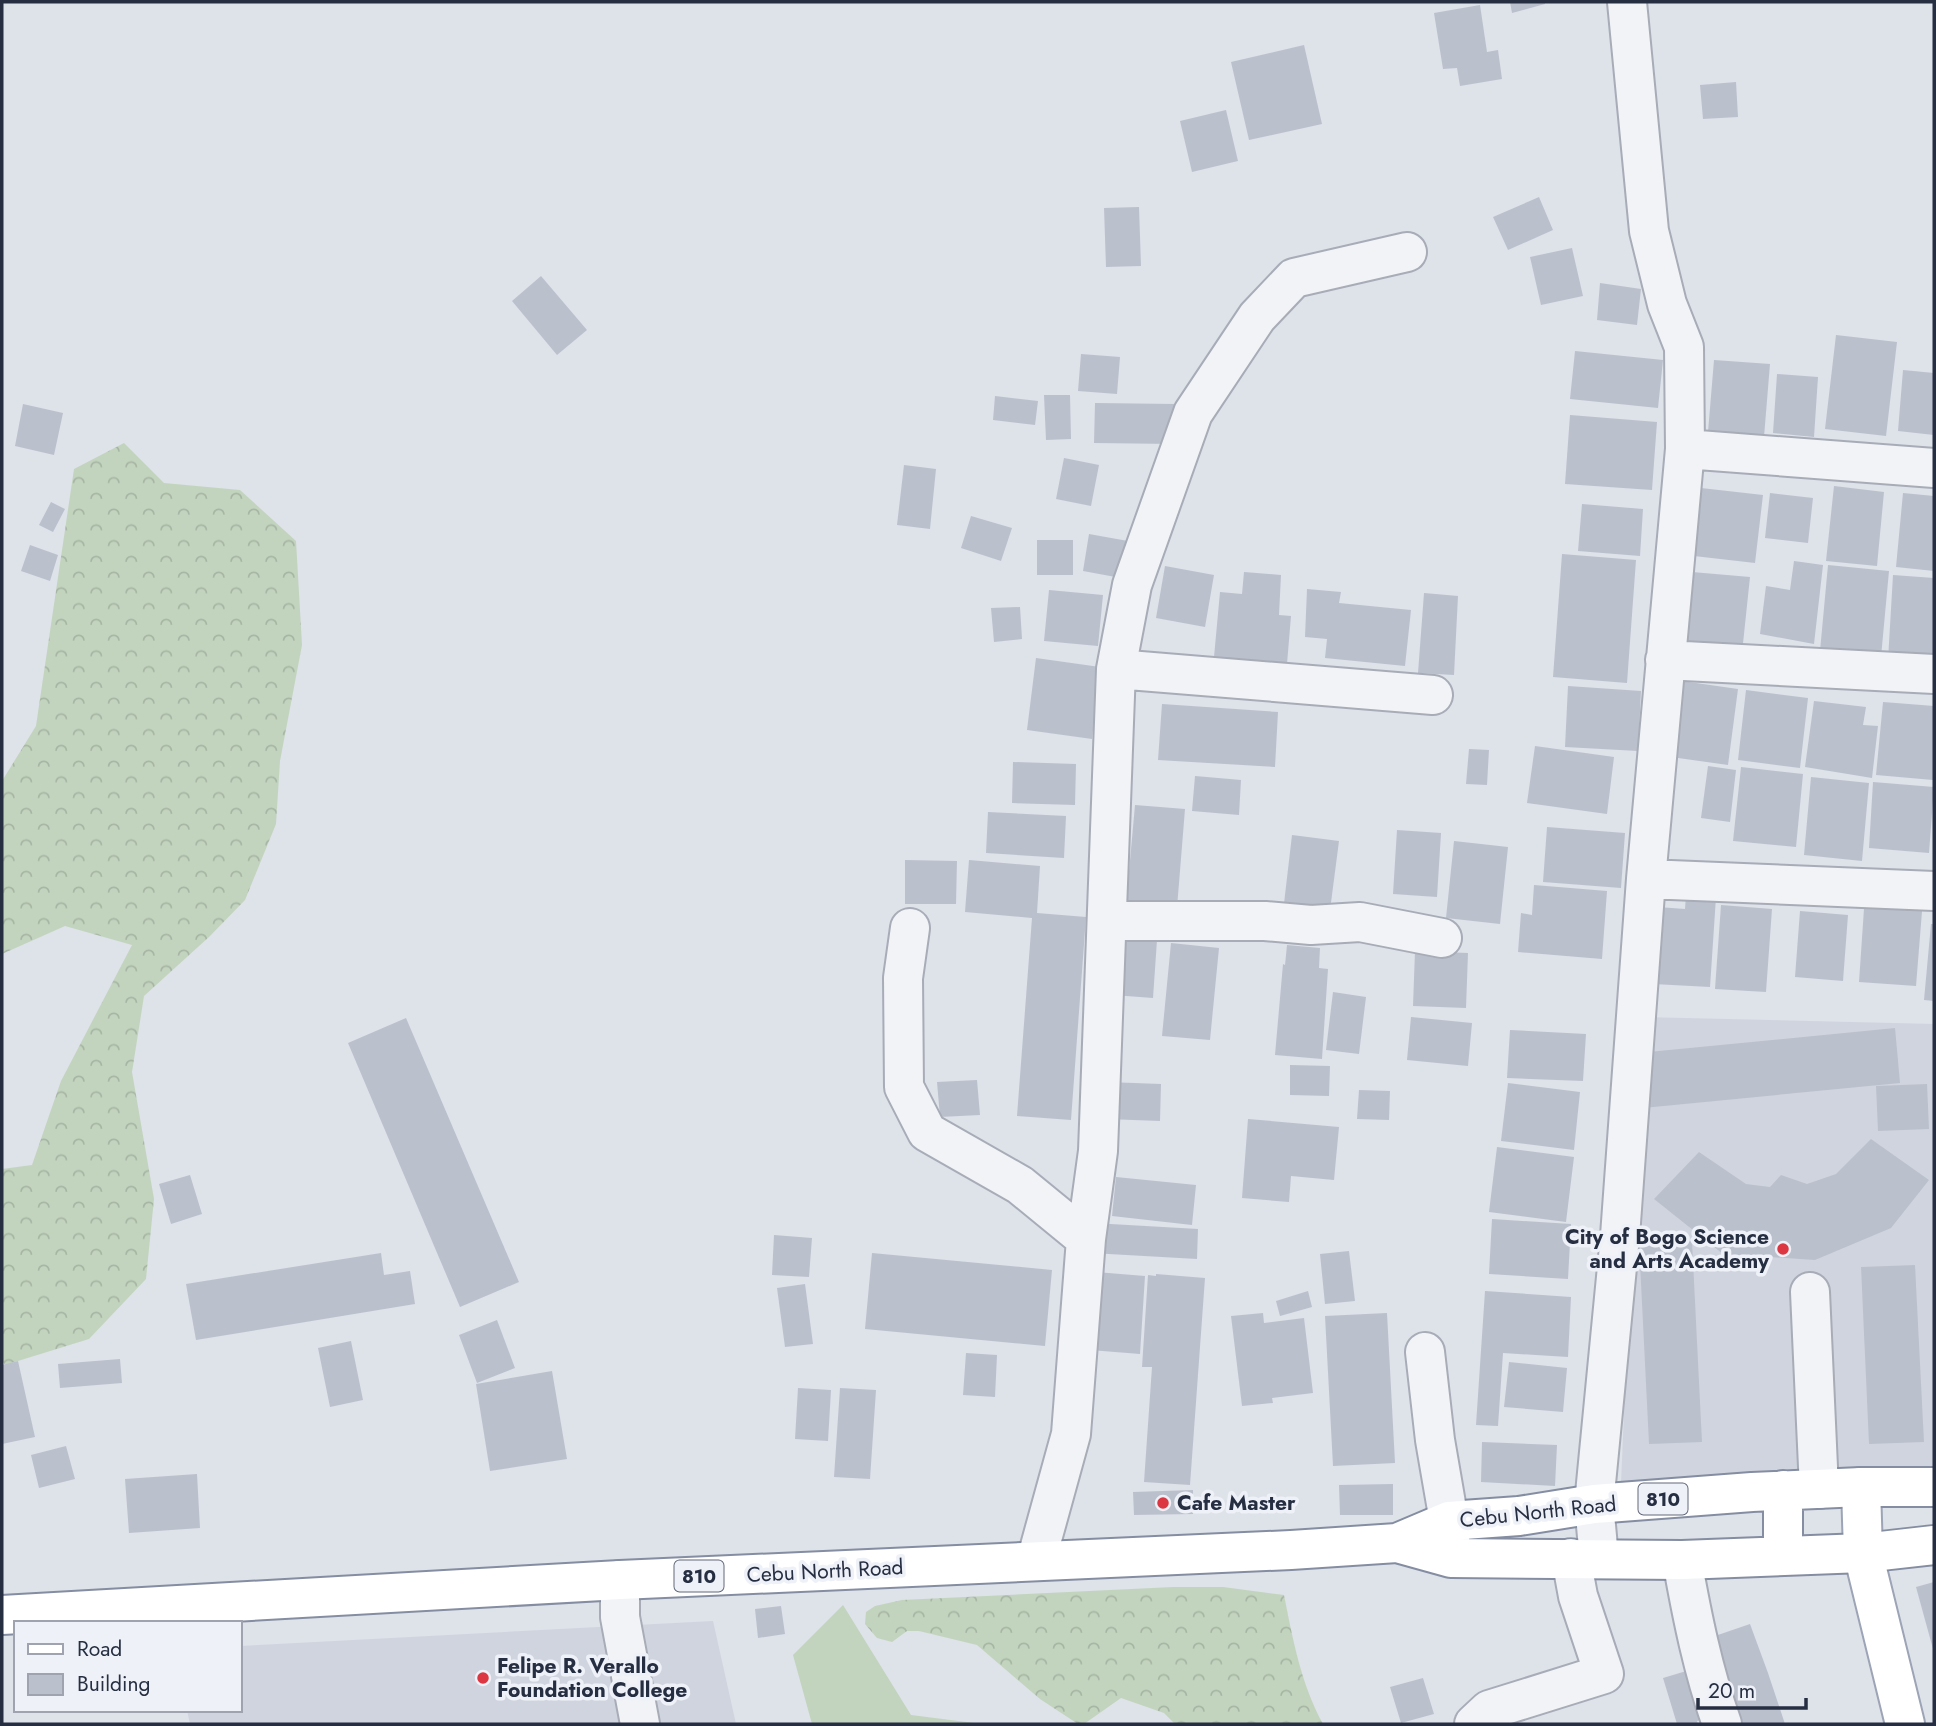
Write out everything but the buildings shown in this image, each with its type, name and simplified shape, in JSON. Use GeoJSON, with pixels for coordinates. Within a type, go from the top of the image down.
{"type":"FeatureCollection","features":[{"type":"Feature","properties":{"kind":"main road"},"geometry":{"type":"LineString","coordinates":[[1861,1487],[1863,1553],[1905,1724]]}},
{"type":"Feature","properties":{"kind":"main road","name":"Cebu North Road"},"geometry":{"type":"LineString","coordinates":[[1450,1539],[1520,1516],[1594,1504],[1801,1490],[1934,1487]]}},
{"type":"Feature","properties":{"kind":"main road"},"geometry":{"type":"LineString","coordinates":[[1783,1556],[1801,1490]]}},
{"type":"Feature","properties":{"kind":"main road","name":"Cebu North Road"},"geometry":{"type":"LineString","coordinates":[[2,1615],[620,1580],[1450,1539],[1585,1558],[1682,1560],[1863,1553],[1934,1545]]}},
{"type":"Feature","properties":{"kind":"street"},"geometry":{"type":"LineString","coordinates":[[1474,1724],[1489,1710],[1604,1674],[1578,1595],[1594,1504],[1620,1236],[1646,879],[1685,449],[1684,347],[1667,304],[1649,231],[1627,2]]}},
{"type":"Feature","properties":{"kind":"street"},"geometry":{"type":"LineString","coordinates":[[1036,1561],[1071,1434],[1086,1239],[1098,1151],[1116,670],[1132,585],[1193,413],[1257,317],[1294,278],[1407,252]]}},
{"type":"Feature","properties":{"kind":"street"},"geometry":{"type":"LineString","coordinates":[[1685,449],[1934,468]]}},
{"type":"Feature","properties":{"kind":"street"},"geometry":{"type":"LineString","coordinates":[[1665,660],[1934,674]]}},
{"type":"Feature","properties":{"kind":"street"},"geometry":{"type":"LineString","coordinates":[[1116,670],[1433,695]]}},
{"type":"Feature","properties":{"kind":"street"},"geometry":{"type":"LineString","coordinates":[[1646,879],[1934,891]]}},
{"type":"Feature","properties":{"kind":"street"},"geometry":{"type":"LineString","coordinates":[[1107,921],[1265,921],[1311,925],[1360,922],[1442,938]]}},
{"type":"Feature","properties":{"kind":"street"},"geometry":{"type":"LineString","coordinates":[[911,928],[903,978],[904,1087],[927,1132],[1020,1185],[1086,1239]]}},
{"type":"Feature","properties":{"kind":"street"},"geometry":{"type":"LineString","coordinates":[[1801,1490],[1810,1292]]}},
{"type":"Feature","properties":{"kind":"street"},"geometry":{"type":"LineString","coordinates":[[1425,1352],[1450,1539]]}},
{"type":"Feature","properties":{"kind":"street"},"geometry":{"type":"LineString","coordinates":[[1682,1560],[1711,1694],[1722,1724]]}},
{"type":"Feature","properties":{"kind":"street"},"geometry":{"type":"LineString","coordinates":[[620,1580],[620,1617],[640,1724]]}},
{"type":"Feature","properties":{"kind":"shaded area","name":"City of Bogo Science and Arts Academy"},"geometry":{"type":"Polygon","coordinates":[[[1641,1017],[1934,1024],[1934,1475],[1621,1484],[1641,1017]]]}},
{"type":"Feature","properties":{"kind":"shaded area","name":"Felipe R. Verallo Foundation College"},"geometry":{"type":"Polygon","coordinates":[[[713,1621],[736,1724],[190,1724],[187,1712],[242,1712],[242,1646],[713,1621]]]}},
{"type":"Feature","properties":{"kind":"green space"},"geometry":{"type":"Polygon","coordinates":[[[124,443],[164,483],[240,490],[296,541],[302,645],[280,761],[276,824],[245,900],[144,996],[132,1072],[154,1199],[146,1279],[89,1339],[5,1365],[2,1360],[2,1169],[32,1165],[61,1081],[132,945],[65,926],[2,954],[2,781],[36,726],[74,469],[124,443]]]}},
{"type":"Feature","properties":{"kind":"green space"},"geometry":{"type":"Polygon","coordinates":[[[1223,1587],[1284,1595],[1303,1677],[1323,1724],[1175,1724],[1164,1713],[1121,1698],[1084,1724],[1078,1724],[1040,1699],[977,1645],[919,1631],[907,1631],[892,1642],[877,1638],[865,1624],[866,1612],[875,1606],[902,1600],[1223,1587]]]}},
{"type":"Feature","properties":{"kind":"green space"},"geometry":{"type":"Polygon","coordinates":[[[843,1605],[911,1715],[982,1724],[812,1724],[793,1655],[843,1605]]]}},
{"type":"Feature","properties":{"kind":"place","name":"City of Bogo Science and Arts Academy"},"geometry":{"type":"Point","coordinates":[1783,1249]}},
{"type":"Feature","properties":{"kind":"place","name":"Cafe Master"},"geometry":{"type":"Point","coordinates":[1163,1503]}},
{"type":"Feature","properties":{"kind":"place","name":"Felipe R. Verallo Foundation College"},"geometry":{"type":"Point","coordinates":[483,1678]}}]}
